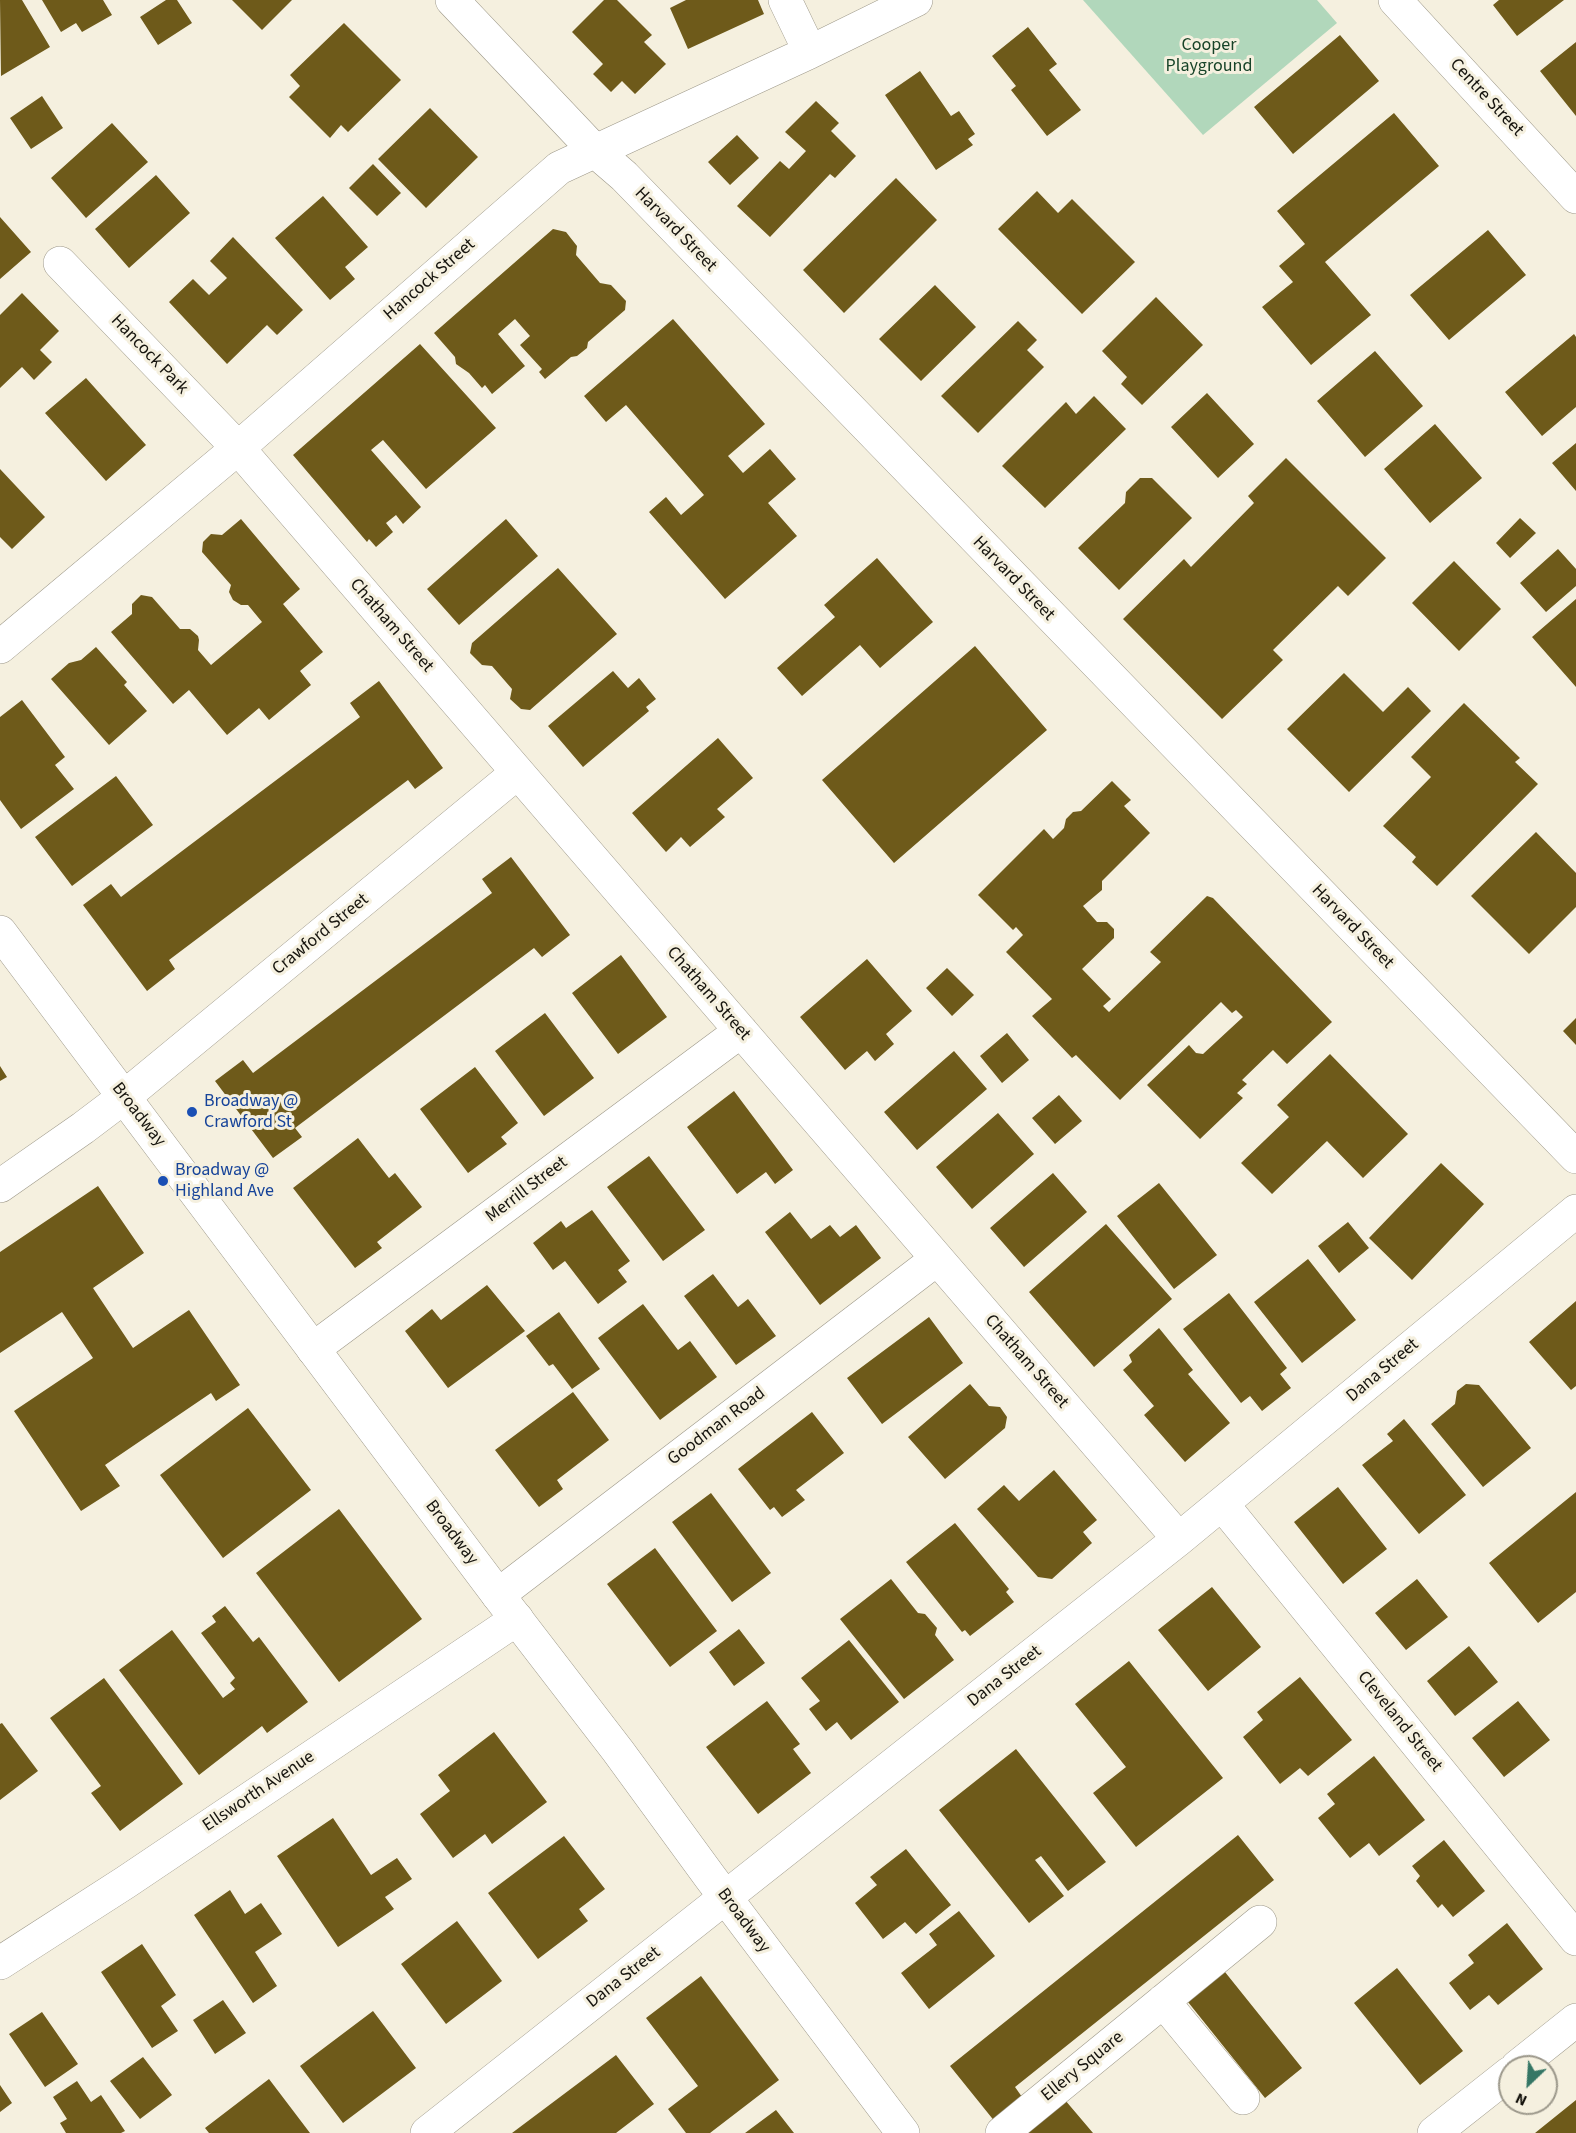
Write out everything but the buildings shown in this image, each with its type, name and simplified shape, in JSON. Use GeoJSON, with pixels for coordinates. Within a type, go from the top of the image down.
{"type":"FeatureCollection","features":[{"type":"Feature","properties":{"kind":"street","name":"Harvard Street"},"geometry":{"type":"LineString","coordinates":[[452,0],[595,151],[624,176],[1576,1157]]}},
{"type":"Feature","properties":{"kind":"street"},"geometry":{"type":"LineString","coordinates":[[785,0],[810,52]]}},
{"type":"Feature","properties":{"kind":"street","name":"Hancock Street"},"geometry":{"type":"LineString","coordinates":[[0,647],[238,448],[559,168],[810,52],[916,0]]}},
{"type":"Feature","properties":{"kind":"street","name":"Centre Street"},"geometry":{"type":"LineString","coordinates":[[1395,0],[1576,197]]}},
{"type":"Feature","properties":{"kind":"street","name":"Hancock Park"},"geometry":{"type":"LineString","coordinates":[[60,263],[238,448]]}},
{"type":"Feature","properties":{"kind":"street","name":"Chatham Street"},"geometry":{"type":"LineString","coordinates":[[238,448],[1179,1539]]}},
{"type":"Feature","properties":{"kind":"street","name":"Crawford Street"},"geometry":{"type":"LineString","coordinates":[[0,1186],[124,1097],[518,773]]}},
{"type":"Feature","properties":{"kind":"street","name":"Broadway"},"geometry":{"type":"LineString","coordinates":[[0,932],[903,2133]]}},
{"type":"Feature","properties":{"kind":"street","name":"Merrill Street"},"geometry":{"type":"LineString","coordinates":[[313,1349],[741,1031]]}},
{"type":"Feature","properties":{"kind":"street","name":"Dana Street"},"geometry":{"type":"LineString","coordinates":[[427,2133],[1179,1539],[1576,1211]]}},
{"type":"Feature","properties":{"kind":"street","name":"Goodman Road"},"geometry":{"type":"LineString","coordinates":[[507,1607],[937,1259]]}},
{"type":"Feature","properties":{"kind":"street","name":"Cleveland Street"},"geometry":{"type":"LineString","coordinates":[[1222,1504],[1576,1939]]}},
{"type":"Feature","properties":{"kind":"street","name":"Ellsworth Avenue"},"geometry":{"type":"LineString","coordinates":[[0,1963],[145,1869],[507,1607]]}},
{"type":"Feature","properties":{"kind":"street","name":"Ellery Square"},"geometry":{"type":"LineString","coordinates":[[1002,2133],[1260,1922]]}},
{"type":"Feature","properties":{"kind":"street"},"geometry":{"type":"LineString","coordinates":[[1163,2001],[1243,2098]]}},
{"type":"Feature","properties":{"kind":"street"},"geometry":{"type":"LineString","coordinates":[[1532,2055],[1576,2020]]}},
{"type":"Feature","properties":{"kind":"street"},"geometry":{"type":"LineString","coordinates":[[1434,2133],[1498,2082]]}},
{"type":"Feature","properties":{"kind":"green space","name":"Cooper Playground"},"geometry":{"type":"Polygon","coordinates":[[[1083,0],[1317,0],[1337,23],[1203,135],[1083,0]]]}},
{"type":"Feature","properties":{"kind":"place","name":"Broadway @ Crawford St"},"geometry":{"type":"Point","coordinates":[192,1112]}},
{"type":"Feature","properties":{"kind":"place","name":"Broadway @ Highland Ave"},"geometry":{"type":"Point","coordinates":[163,1181]}}]}
